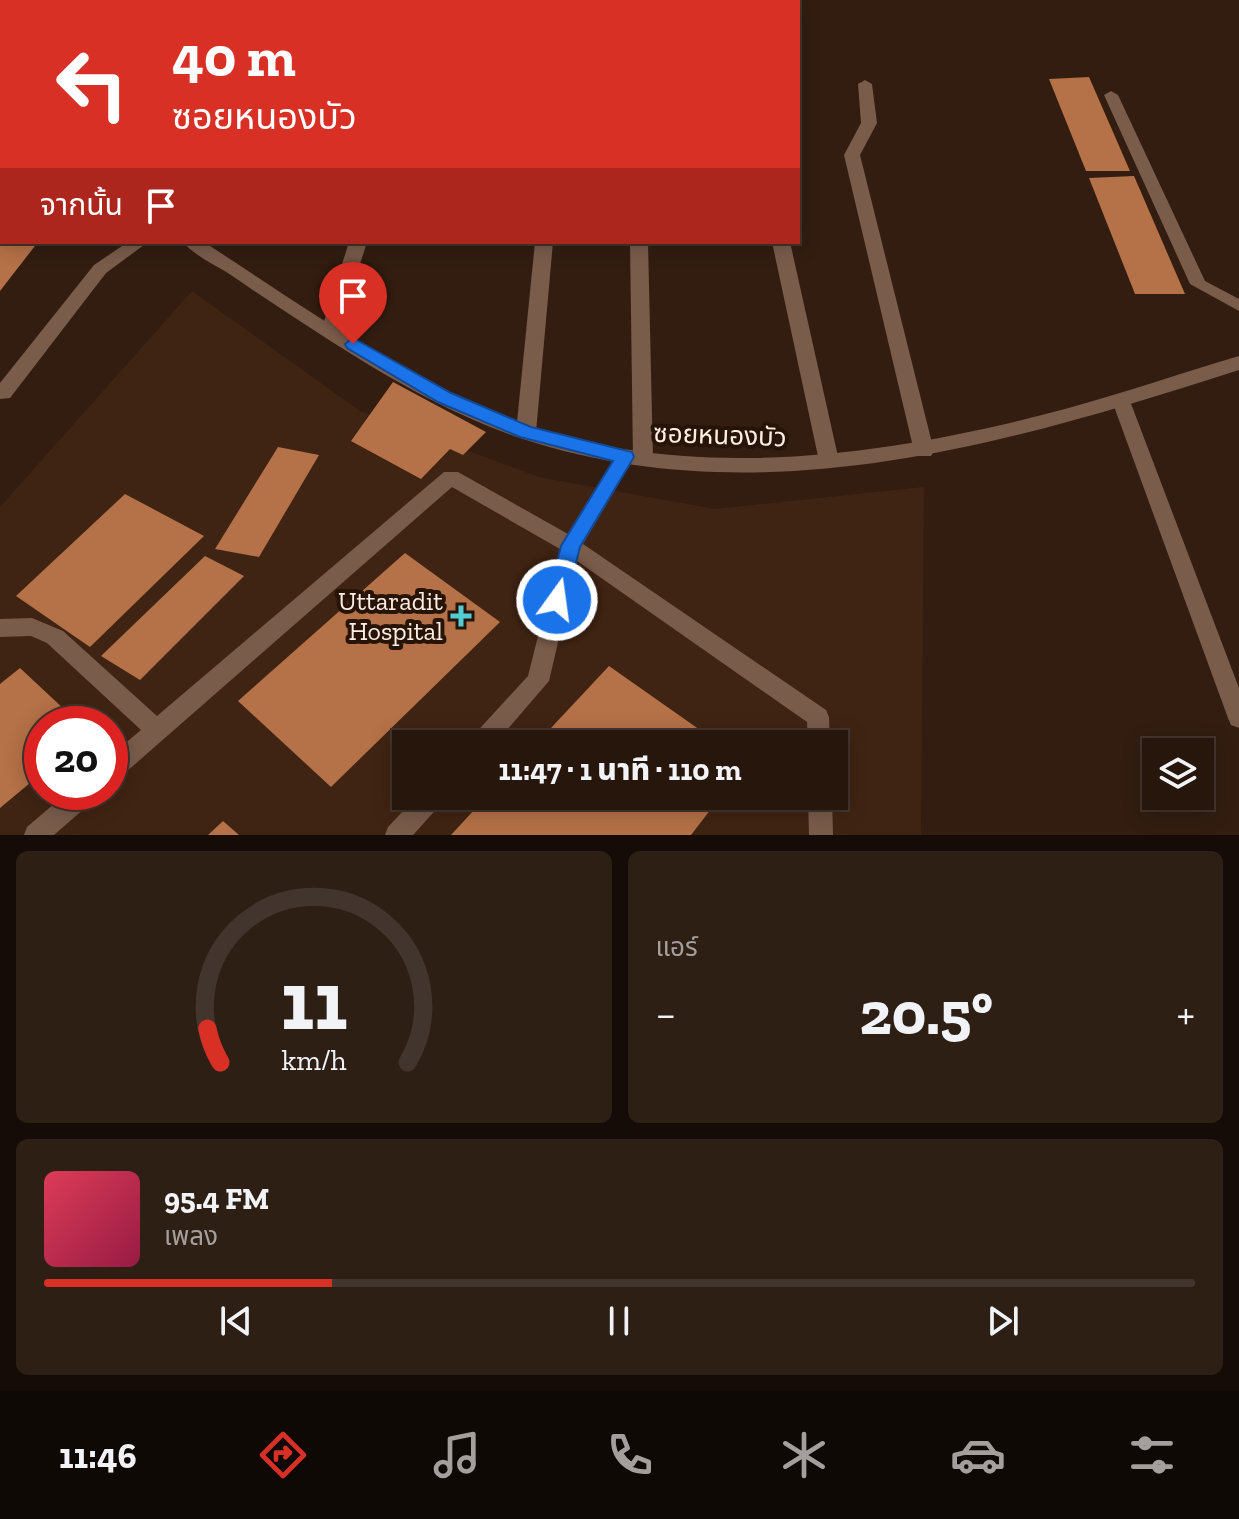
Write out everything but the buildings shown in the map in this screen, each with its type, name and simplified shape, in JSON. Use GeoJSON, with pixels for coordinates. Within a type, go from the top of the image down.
{"type":"FeatureCollection","features":[{"type":"Feature","properties":{"kind":"street"},"geometry":{"type":"LineString","coordinates":[[865,84],[869,123],[852,155],[924,451]]}},
{"type":"Feature","properties":{"kind":"street"},"geometry":{"type":"LineString","coordinates":[[3,393],[100,269],[136,244]]}},
{"type":"Feature","properties":{"kind":"street","name":"ซอยหนองบัว"},"geometry":{"type":"LineString","coordinates":[[195,244],[330,331],[444,397],[526,432],[634,458],[771,465],[924,451],[1121,401],[1239,363]]}},
{"type":"Feature","properties":{"kind":"street"},"geometry":{"type":"LineString","coordinates":[[330,331],[357,244]]}},
{"type":"Feature","properties":{"kind":"street"},"geometry":{"type":"LineString","coordinates":[[526,432],[544,244]]}},
{"type":"Feature","properties":{"kind":"street"},"geometry":{"type":"LineString","coordinates":[[634,458],[639,244]]}},
{"type":"Feature","properties":{"kind":"street"},"geometry":{"type":"LineString","coordinates":[[781,244],[829,461]]}},
{"type":"Feature","properties":{"kind":"lane"},"geometry":{"type":"LineString","coordinates":[[1111,95],[1198,284],[1239,306]]}},
{"type":"Feature","properties":{"kind":"lane"},"geometry":{"type":"LineString","coordinates":[[1121,401],[1239,718]]}},
{"type":"Feature","properties":{"kind":"lane"},"geometry":{"type":"LineString","coordinates":[[493,730],[538,681],[571,546],[634,458]]}},
{"type":"Feature","properties":{"kind":"lane"},"geometry":{"type":"LineString","coordinates":[[128,755],[451,477],[571,546],[818,717],[818,730]]}},
{"type":"Feature","properties":{"kind":"lane"},"geometry":{"type":"LineString","coordinates":[[0,628],[32,627],[55,637],[157,730]]}},
{"type":"Feature","properties":{"kind":"lane"},"geometry":{"type":"LineString","coordinates":[[36,835],[65,810]]}},
{"type":"Feature","properties":{"kind":"lane"},"geometry":{"type":"LineString","coordinates":[[397,835],[420,810]]}},
{"type":"Feature","properties":{"kind":"lane"},"geometry":{"type":"LineString","coordinates":[[820,810],[821,835]]}},
{"type":"Feature","properties":{"kind":"shaded area","name":"Uttaradit Hospital"},"geometry":{"type":"Polygon","coordinates":[[[192,291],[360,411],[539,477],[715,509],[924,487],[921,835],[0,835],[0,507],[192,291]]]}},
{"type":"Feature","properties":{"kind":"place","name":"Uttaradit Hospital"},"geometry":{"type":"Point","coordinates":[461,616]}},
{"type":"Feature","properties":{"kind":"route"},"geometry":{"type":"LineString","coordinates":[[353,344],[444,397],[526,432],[625,457],[571,546],[557,600]]}}]}
